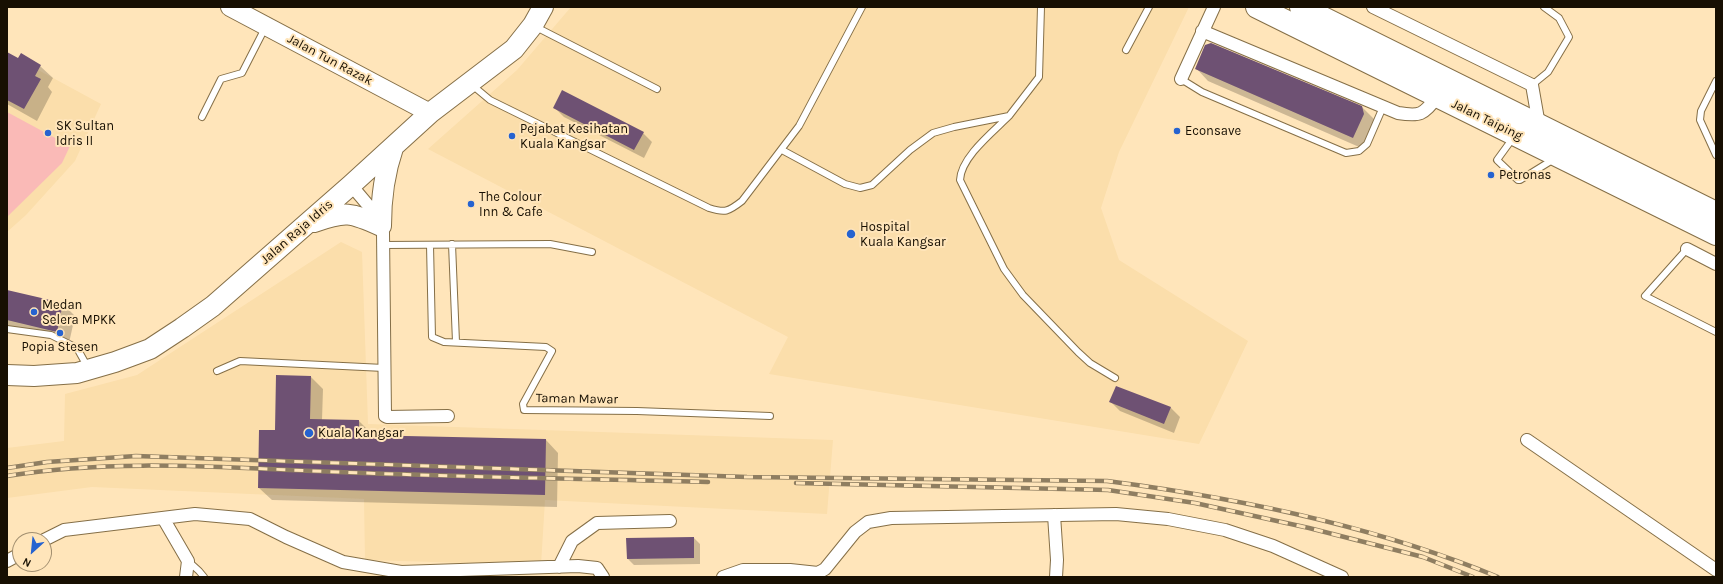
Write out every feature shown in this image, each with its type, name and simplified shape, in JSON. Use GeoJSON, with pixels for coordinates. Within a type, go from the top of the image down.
{"type":"FeatureCollection","features":[{"type":"Feature","properties":{"kind":"highway","name":"Jalan Taiping"},"geometry":{"type":"LineString","coordinates":[[1258,7],[1559,156],[1711,219]]}},
{"type":"Feature","properties":{"kind":"highway","name":"Jalan Taiping"},"geometry":{"type":"LineString","coordinates":[[1301,7],[1539,125],[1711,219]]}},
{"type":"Feature","properties":{"kind":"main road","name":"Jalan Raja Idris"},"geometry":{"type":"LineString","coordinates":[[7,375],[34,376],[77,373],[150,349],[182,328],[213,306],[351,185],[430,113],[514,49],[533,25],[543,7]]}},
{"type":"Feature","properties":{"kind":"main road"},"geometry":{"type":"LineString","coordinates":[[306,225],[338,214],[359,216],[381,226],[382,187],[386,169],[394,146]]}},
{"type":"Feature","properties":{"kind":"street","name":"Jalan Tun Razak"},"geometry":{"type":"LineString","coordinates":[[230,7],[430,113]]}},
{"type":"Feature","properties":{"kind":"street"},"geometry":{"type":"LineString","coordinates":[[1181,79],[1214,7]]}},
{"type":"Feature","properties":{"kind":"street"},"geometry":{"type":"LineString","coordinates":[[1373,7],[1532,85],[1539,125]]}},
{"type":"Feature","properties":{"kind":"street"},"geometry":{"type":"LineString","coordinates":[[1202,31],[1398,113],[1416,116],[1426,111],[1438,96]]}},
{"type":"Feature","properties":{"kind":"street"},"geometry":{"type":"LineString","coordinates":[[351,185],[378,216],[383,233],[385,416],[448,416]]}},
{"type":"Feature","properties":{"kind":"street"},"geometry":{"type":"LineString","coordinates":[[1687,249],[1716,264]]}},
{"type":"Feature","properties":{"kind":"street"},"geometry":{"type":"LineString","coordinates":[[1527,440],[1716,570]]}},
{"type":"Feature","properties":{"kind":"street"},"geometry":{"type":"LineString","coordinates":[[52,536],[64,530],[196,514],[250,519],[286,537],[343,562],[401,572],[462,574],[578,566],[597,568],[603,577]]}},
{"type":"Feature","properties":{"kind":"street"},"geometry":{"type":"LineString","coordinates":[[723,577],[743,570],[790,570],[817,575],[825,569],[855,532],[868,522],[891,518],[1116,514],[1168,519],[1225,530],[1273,546],[1342,577]]}},
{"type":"Feature","properties":{"kind":"street"},"geometry":{"type":"LineString","coordinates":[[1054,515],[1057,560],[1056,577]]}},
{"type":"Feature","properties":{"kind":"street"},"geometry":{"type":"LineString","coordinates":[[163,518],[188,561],[186,577]]}},
{"type":"Feature","properties":{"kind":"street"},"geometry":{"type":"LineString","coordinates":[[559,567],[572,541],[597,523],[670,521]]}},
{"type":"Feature","properties":{"kind":"lane"},"geometry":{"type":"LineString","coordinates":[[469,83],[490,100],[513,112],[709,208],[723,212],[742,201],[799,126],[862,7]]}},
{"type":"Feature","properties":{"kind":"lane"},"geometry":{"type":"LineString","coordinates":[[1041,7],[1039,77],[1009,116],[969,157],[960,173],[960,180],[1004,269],[1023,295],[1084,357],[1104,372],[1115,378]]}},
{"type":"Feature","properties":{"kind":"lane"},"geometry":{"type":"LineString","coordinates":[[1126,50],[1150,7]]}},
{"type":"Feature","properties":{"kind":"lane"},"geometry":{"type":"LineString","coordinates":[[1532,85],[1548,72],[1569,37],[1559,18],[1544,7]]}},
{"type":"Feature","properties":{"kind":"lane"},"geometry":{"type":"LineString","coordinates":[[533,25],[657,89]]}},
{"type":"Feature","properties":{"kind":"lane"},"geometry":{"type":"LineString","coordinates":[[202,117],[221,79],[242,73],[266,26]]}},
{"type":"Feature","properties":{"kind":"lane"},"geometry":{"type":"LineString","coordinates":[[1181,79],[1202,92],[1346,153],[1359,151],[1367,144],[1383,107]]}},
{"type":"Feature","properties":{"kind":"lane"},"geometry":{"type":"LineString","coordinates":[[1716,81],[1701,111],[1700,120],[1716,155]]}},
{"type":"Feature","properties":{"kind":"lane"},"geometry":{"type":"LineString","coordinates":[[782,150],[845,184],[860,188],[872,185],[910,150],[933,133],[954,127],[1009,116]]}},
{"type":"Feature","properties":{"kind":"lane"},"geometry":{"type":"LineString","coordinates":[[1516,134],[1497,160],[1518,180],[1559,156]]}},
{"type":"Feature","properties":{"kind":"lane"},"geometry":{"type":"LineString","coordinates":[[452,244],[456,342]]}},
{"type":"Feature","properties":{"kind":"lane"},"geometry":{"type":"LineString","coordinates":[[383,245],[550,244],[592,252]]}},
{"type":"Feature","properties":{"kind":"lane","name":"Taman Mawar"},"geometry":{"type":"LineString","coordinates":[[430,245],[432,337],[444,342],[546,347],[552,351],[523,404],[524,410],[637,411],[770,416]]}},
{"type":"Feature","properties":{"kind":"lane"},"geometry":{"type":"LineString","coordinates":[[1687,249],[1645,296],[1716,332]]}},
{"type":"Feature","properties":{"kind":"lane"},"geometry":{"type":"LineString","coordinates":[[7,329],[51,335],[66,342],[77,348],[88,369]]}},
{"type":"Feature","properties":{"kind":"lane"},"geometry":{"type":"LineString","coordinates":[[216,372],[240,361],[384,368]]}},
{"type":"Feature","properties":{"kind":"lane"},"geometry":{"type":"LineString","coordinates":[[188,561],[200,571],[204,577]]}},
{"type":"Feature","properties":{"kind":"shaded area","name":"Hospital Kuala Kangsar"},"geometry":{"type":"Polygon","coordinates":[[[571,7],[1189,7],[1119,152],[1101,208],[1119,260],[1248,341],[1199,444],[769,374],[788,337],[428,149],[517,70],[571,7]]]}},
{"type":"Feature","properties":{"kind":"shaded area","name":"SK Sultan Idris II"},"geometry":{"type":"Polygon","coordinates":[[[7,53],[101,104],[75,161],[26,215],[7,232],[7,53]]]}},
{"type":"Feature","properties":{"kind":"shaded area"},"geometry":{"type":"Polygon","coordinates":[[[7,112],[70,146],[62,163],[7,217],[7,112]]]}},
{"type":"Feature","properties":{"kind":"shaded area"},"geometry":{"type":"Polygon","coordinates":[[[341,242],[362,252],[368,424],[833,440],[827,514],[545,500],[541,565],[365,560],[364,499],[92,487],[7,498],[7,448],[64,441],[65,394],[137,375],[341,242]]]}},
{"type":"Feature","properties":{"kind":"building"},"geometry":{"type":"Polygon","coordinates":[[[1211,43],[1362,106],[1364,114],[1353,138],[1195,69],[1205,45],[1211,43]]]}},
{"type":"Feature","properties":{"kind":"building"},"geometry":{"type":"Polygon","coordinates":[[[7,52],[18,58],[21,53],[41,65],[35,76],[41,79],[24,109],[7,100],[7,52]]]}},
{"type":"Feature","properties":{"kind":"building"},"geometry":{"type":"Polygon","coordinates":[[[562,90],[644,132],[634,150],[553,108],[562,90]]]}},
{"type":"Feature","properties":{"kind":"building","name":"Medan Selera MPKK"},"geometry":{"type":"Polygon","coordinates":[[[7,290],[63,303],[57,332],[7,320],[7,290]]]}},
{"type":"Feature","properties":{"kind":"building","name":"Kuala Kangsar"},"geometry":{"type":"Polygon","coordinates":[[[276,375],[311,376],[310,419],[359,420],[359,435],[546,439],[545,495],[258,488],[259,430],[275,430],[276,375]]]}},
{"type":"Feature","properties":{"kind":"building"},"geometry":{"type":"Polygon","coordinates":[[[1116,386],[1171,407],[1164,424],[1109,402],[1116,386]]]}},
{"type":"Feature","properties":{"kind":"building"},"geometry":{"type":"Polygon","coordinates":[[[694,537],[694,558],[627,559],[626,538],[694,537]]]}},
{"type":"Feature","properties":{"kind":"railway"},"geometry":{"type":"LineString","coordinates":[[7,468],[47,462],[136,456],[747,477],[1107,481],[1206,496],[1306,516],[1404,543],[1498,577]]}},
{"type":"Feature","properties":{"kind":"railway"},"geometry":{"type":"LineString","coordinates":[[7,476],[48,470],[90,467],[172,466],[430,475],[708,482]]}},
{"type":"Feature","properties":{"kind":"railway"},"geometry":{"type":"LineString","coordinates":[[796,483],[1108,490],[1195,503],[1309,528],[1423,557],[1473,577]]}},
{"type":"Feature","properties":{"kind":"place","name":"Econsave"},"geometry":{"type":"Point","coordinates":[1177,131]}},
{"type":"Feature","properties":{"kind":"place","name":"SK Sultan Idris II"},"geometry":{"type":"Point","coordinates":[48,133]}},
{"type":"Feature","properties":{"kind":"place","name":"Pejabat Kesihatan Kuala Kangsar"},"geometry":{"type":"Point","coordinates":[512,136]}},
{"type":"Feature","properties":{"kind":"place","name":"Petronas"},"geometry":{"type":"Point","coordinates":[1491,175]}},
{"type":"Feature","properties":{"kind":"place","name":"The Colour Inn & Cafe"},"geometry":{"type":"Point","coordinates":[471,204]}},
{"type":"Feature","properties":{"kind":"place","name":"Hospital Kuala Kangsar"},"geometry":{"type":"Point","coordinates":[851,234]}},
{"type":"Feature","properties":{"kind":"place","name":"Medan Selera MPKK"},"geometry":{"type":"Point","coordinates":[34,312]}},
{"type":"Feature","properties":{"kind":"place","name":"Popia Stesen"},"geometry":{"type":"Point","coordinates":[60,333]}},
{"type":"Feature","properties":{"kind":"place","name":"Kuala Kangsar"},"geometry":{"type":"Point","coordinates":[309,433]}}]}
